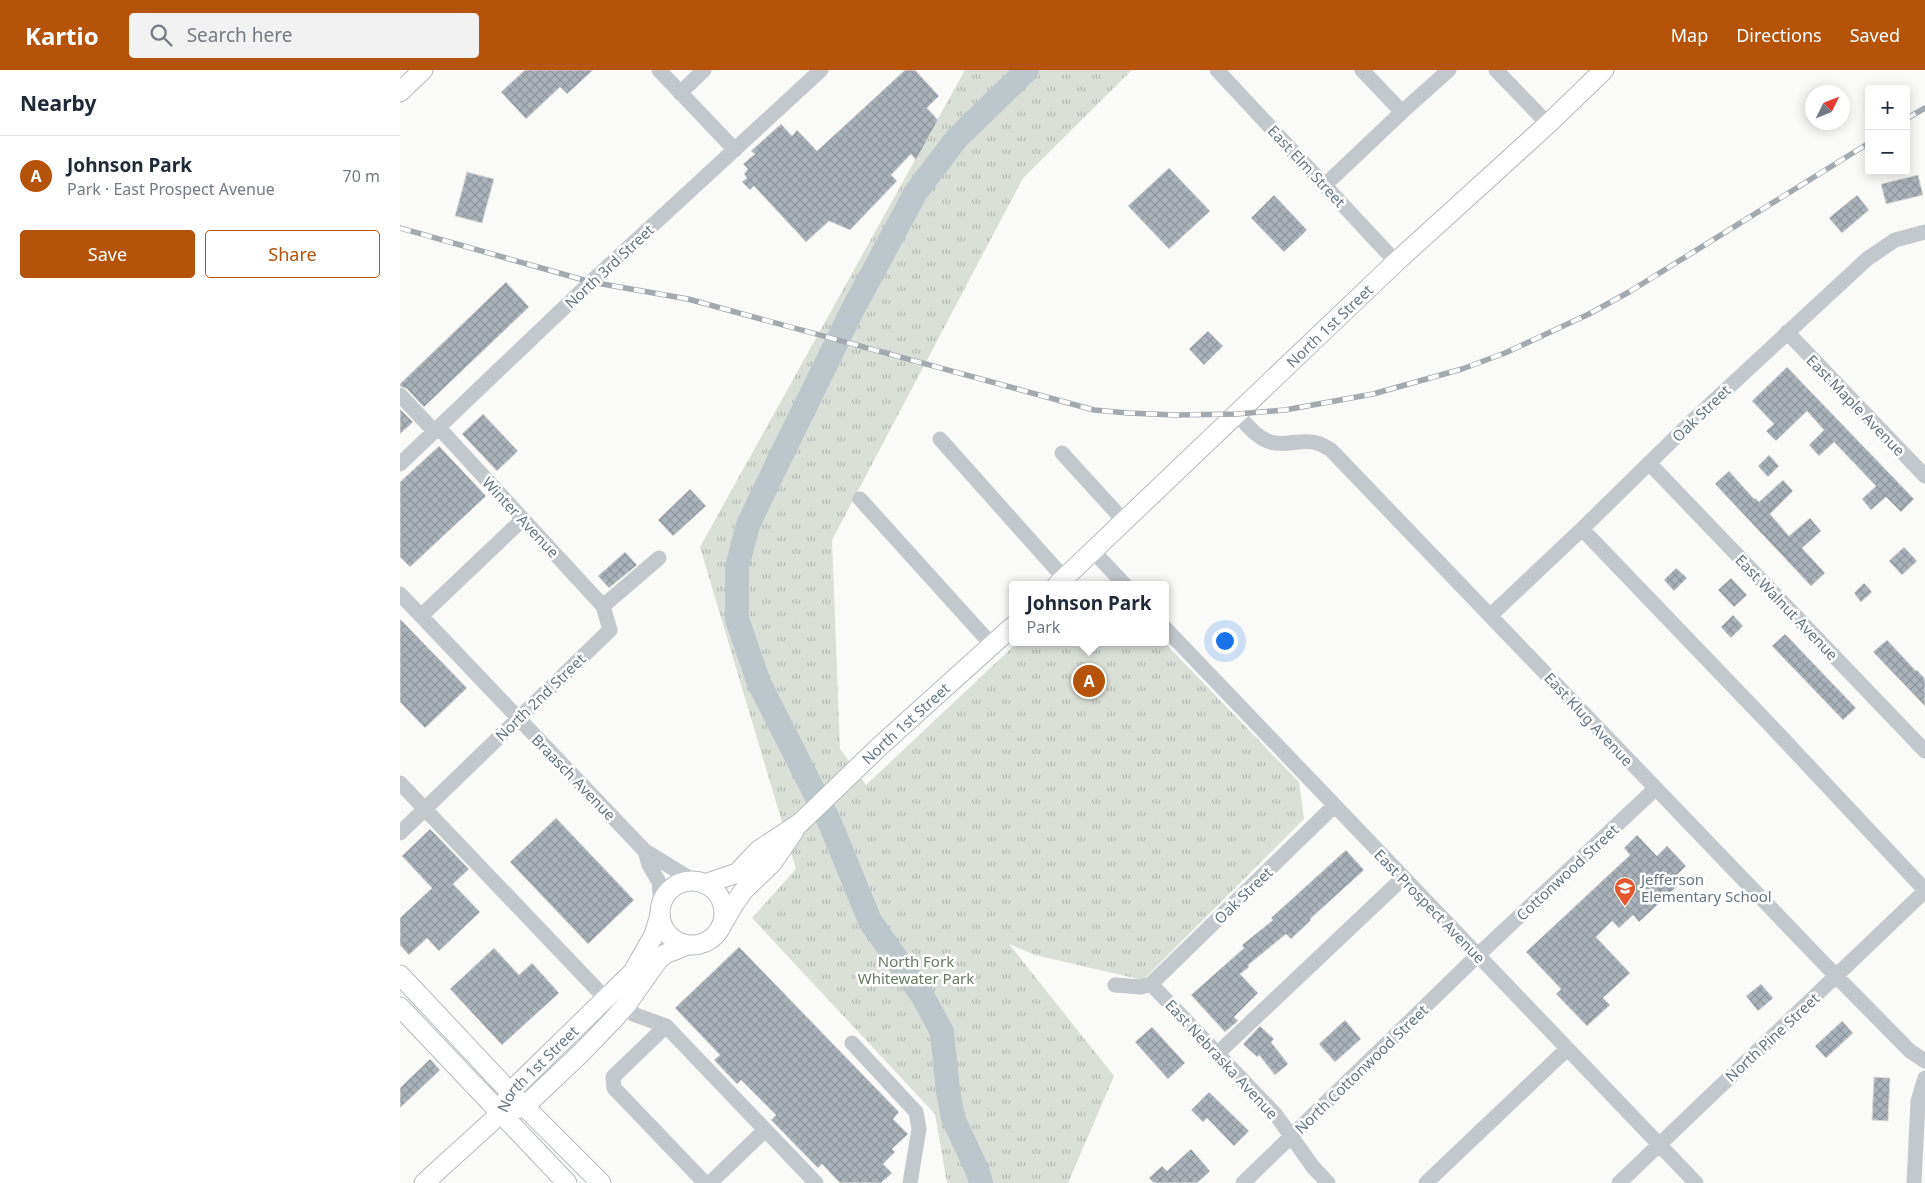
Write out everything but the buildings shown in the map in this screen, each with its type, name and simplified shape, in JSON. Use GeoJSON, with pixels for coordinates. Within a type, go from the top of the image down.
{"type":"FeatureCollection","features":[{"type":"Feature","properties":{"kind":"main road"},"geometry":{"type":"LineString","coordinates":[[400,92],[423,70]]}},
{"type":"Feature","properties":{"kind":"main road","name":"North 1st Street"},"geometry":{"type":"LineString","coordinates":[[1060,581],[1396,262],[1548,124],[1604,70]]}},
{"type":"Feature","properties":{"kind":"main road","name":"North 1st Street"},"geometry":{"type":"LineString","coordinates":[[721,926],[744,890],[772,863],[800,823],[845,779],[1009,630]]}},
{"type":"Feature","properties":{"kind":"main road","name":"North 1st Street"},"geometry":{"type":"LineString","coordinates":[[699,882],[737,873],[759,850],[800,823]]}},
{"type":"Feature","properties":{"kind":"main road"},"geometry":{"type":"LineString","coordinates":[[683,882],[699,882],[713,889],[720,897],[724,916],[716,935],[708,941],[688,945],[669,935],[663,926],[661,910],[666,895],[674,887],[683,882]]}},
{"type":"Feature","properties":{"kind":"main road","name":"North 1st Street"},"geometry":{"type":"LineString","coordinates":[[500,1114],[510,1092],[607,1000],[633,972],[654,935],[661,910]]}},
{"type":"Feature","properties":{"kind":"main road","name":"North 1st Street"},"geometry":{"type":"LineString","coordinates":[[500,1114],[525,1106],[582,1053],[627,1004],[658,960],[674,950],[688,945]]}},
{"type":"Feature","properties":{"kind":"main road"},"geometry":{"type":"LineString","coordinates":[[400,975],[510,1092],[601,1183]]}},
{"type":"Feature","properties":{"kind":"main road"},"geometry":{"type":"LineString","coordinates":[[400,1007],[567,1183]]}},
{"type":"Feature","properties":{"kind":"main road"},"geometry":{"type":"LineString","coordinates":[[424,1183],[500,1114]]}},
{"type":"Feature","properties":{"kind":"street"},"geometry":{"type":"LineString","coordinates":[[659,70],[735,150]]}},
{"type":"Feature","properties":{"kind":"street"},"geometry":{"type":"LineString","coordinates":[[680,93],[704,70]]}},
{"type":"Feature","properties":{"kind":"street","name":"North 3rd Street"},"geometry":{"type":"LineString","coordinates":[[400,464],[591,282],[821,70]]}},
{"type":"Feature","properties":{"kind":"street","name":"East Elm Street"},"geometry":{"type":"LineString","coordinates":[[1217,70],[1396,262]]}},
{"type":"Feature","properties":{"kind":"street"},"geometry":{"type":"LineString","coordinates":[[1362,70],[1402,112]]}},
{"type":"Feature","properties":{"kind":"street"},"geometry":{"type":"LineString","coordinates":[[1325,186],[1449,70]]}},
{"type":"Feature","properties":{"kind":"street"},"geometry":{"type":"LineString","coordinates":[[1496,70],[1548,124]]}},
{"type":"Feature","properties":{"kind":"street","name":"Oak Street"},"geometry":{"type":"LineString","coordinates":[[1491,615],[1787,332],[1867,259],[1895,240],[1925,232]]}},
{"type":"Feature","properties":{"kind":"street","name":"East Maple Avenue"},"geometry":{"type":"LineString","coordinates":[[1787,332],[1925,476]]}},
{"type":"Feature","properties":{"kind":"street","name":"Winter Avenue"},"geometry":{"type":"LineString","coordinates":[[400,395],[437,430],[523,519],[603,606]]}},
{"type":"Feature","properties":{"kind":"street","name":"East Klug Avenue"},"geometry":{"type":"LineString","coordinates":[[1236,414],[1269,442],[1282,444],[1307,441],[1319,443],[1331,450],[1491,615],[1655,789],[1910,1051],[1925,1061]]}},
{"type":"Feature","properties":{"kind":"street"},"geometry":{"type":"LineString","coordinates":[[940,439],[1060,581]]}},
{"type":"Feature","properties":{"kind":"street"},"geometry":{"type":"LineString","coordinates":[[1062,453],[1124,521]]}},
{"type":"Feature","properties":{"kind":"street","name":"East Walnut Avenue"},"geometry":{"type":"LineString","coordinates":[[1649,463],[1925,751]]}},
{"type":"Feature","properties":{"kind":"street"},"geometry":{"type":"LineString","coordinates":[[860,500],[992,645]]}},
{"type":"Feature","properties":{"kind":"street"},"geometry":{"type":"LineString","coordinates":[[421,616],[523,519]]}},
{"type":"Feature","properties":{"kind":"street"},"geometry":{"type":"LineString","coordinates":[[1582,529],[1772,727],[1925,891]]}},
{"type":"Feature","properties":{"kind":"street"},"geometry":{"type":"LineString","coordinates":[[1093,551],[1121,581]]}},
{"type":"Feature","properties":{"kind":"street"},"geometry":{"type":"LineString","coordinates":[[603,606],[659,558]]}},
{"type":"Feature","properties":{"kind":"street","name":"Braasch Avenue"},"geometry":{"type":"LineString","coordinates":[[400,594],[645,851],[682,876],[699,882]]}},
{"type":"Feature","properties":{"kind":"street","name":"North 2nd Street"},"geometry":{"type":"LineString","coordinates":[[400,833],[610,630],[603,606]]}},
{"type":"Feature","properties":{"kind":"street","name":"East Prospect Avenue"},"geometry":{"type":"LineString","coordinates":[[1169,632],[1696,1183]]}},
{"type":"Feature","properties":{"kind":"street"},"geometry":{"type":"LineString","coordinates":[[400,783],[607,1000]]}},
{"type":"Feature","properties":{"kind":"street","name":"Cottonwood Street"},"geometry":{"type":"LineString","coordinates":[[1478,955],[1655,789]]}},
{"type":"Feature","properties":{"kind":"street","name":"Oak Street"},"geometry":{"type":"LineString","coordinates":[[1151,984],[1334,806]]}},
{"type":"Feature","properties":{"kind":"street","name":"Braasch Avenue"},"geometry":{"type":"LineString","coordinates":[[645,851],[649,865],[659,882],[661,910]]}},
{"type":"Feature","properties":{"kind":"street"},"geometry":{"type":"LineString","coordinates":[[1218,1053],[1403,878]]}},
{"type":"Feature","properties":{"kind":"street","name":"North Pine Street"},"geometry":{"type":"LineString","coordinates":[[1619,1183],[1925,891]]}},
{"type":"Feature","properties":{"kind":"street","name":"North Cottonwood Street"},"geometry":{"type":"LineString","coordinates":[[1243,1183],[1478,955]]}},
{"type":"Feature","properties":{"kind":"street"},"geometry":{"type":"LineString","coordinates":[[1115,985],[1140,987],[1151,984]]}},
{"type":"Feature","properties":{"kind":"street","name":"East Nebraska Avenue"},"geometry":{"type":"LineString","coordinates":[[1151,984],[1276,1115],[1313,1167],[1328,1183]]}},
{"type":"Feature","properties":{"kind":"street"},"geometry":{"type":"LineString","coordinates":[[627,1004],[633,1014],[666,1026],[816,1183]]}},
{"type":"Feature","properties":{"kind":"street"},"geometry":{"type":"LineString","coordinates":[[666,1026],[613,1077],[614,1088],[704,1183]]}},
{"type":"Feature","properties":{"kind":"street"},"geometry":{"type":"LineString","coordinates":[[852,1043],[916,1112],[919,1130],[910,1183]]}},
{"type":"Feature","properties":{"kind":"street"},"geometry":{"type":"LineString","coordinates":[[1426,1183],[1567,1049]]}},
{"type":"Feature","properties":{"kind":"street"},"geometry":{"type":"LineString","coordinates":[[1914,1183],[1918,1101],[1925,1078]]}},
{"type":"Feature","properties":{"kind":"street"},"geometry":{"type":"LineString","coordinates":[[710,1183],[765,1130]]}},
{"type":"Feature","properties":{"kind":"green space","name":"North Fork Whitewater Park"},"geometry":{"type":"Polygon","coordinates":[[[965,70],[1132,70],[1023,178],[832,540],[840,749],[866,785],[1014,646],[1168,646],[1299,782],[1304,819],[1143,980],[1035,955],[1009,944],[1114,1076],[1068,1183],[947,1183],[935,1114],[752,918],[796,869],[700,547],[965,70]]]}},
{"type":"Feature","properties":{"kind":"waterway"},"geometry":{"type":"LineString","coordinates":[[981,1183],[978,1172],[953,1118],[948,1091],[942,1032],[922,995],[870,921],[830,823],[759,683],[737,619],[737,567],[748,525],[777,464],[853,309],[916,192],[957,138],[1027,70]]}},
{"type":"Feature","properties":{"kind":"railway"},"geometry":{"type":"LineString","coordinates":[[1910,117],[1925,108]]}},
{"type":"Feature","properties":{"kind":"railway"},"geometry":{"type":"LineString","coordinates":[[400,228],[591,282],[688,299],[1094,410],[1175,415],[1237,414],[1285,410],[1373,394],[1462,369],[1505,353],[1589,314],[1629,292],[1865,145]]}},
{"type":"Feature","properties":{"kind":"place","name":"Johnson Park"},"geometry":{"type":"Point","coordinates":[1089,681]}},
{"type":"Feature","properties":{"kind":"place","name":"Jefferson Elementary School"},"geometry":{"type":"Point","coordinates":[1625,907]}}]}
